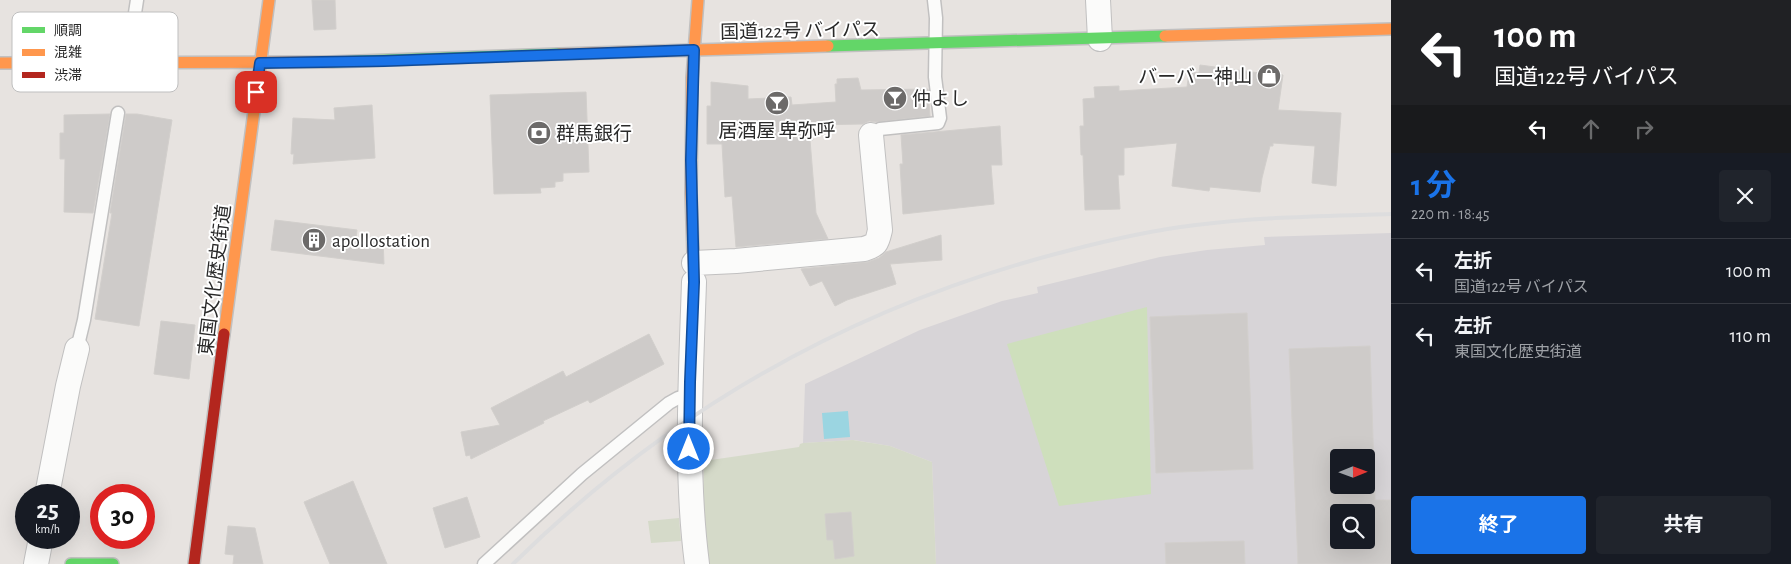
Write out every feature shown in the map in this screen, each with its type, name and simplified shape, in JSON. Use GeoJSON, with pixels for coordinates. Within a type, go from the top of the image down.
{"type":"FeatureCollection","features":[{"type":"Feature","properties":{"kind":"main road","name":"東国文化歴史街道"},"geometry":{"type":"LineString","coordinates":[[194,564],[269,0]]}},
{"type":"Feature","properties":{"kind":"main road"},"geometry":{"type":"LineString","coordinates":[[694,272],[691,160],[694,50],[698,0]]}},
{"type":"Feature","properties":{"kind":"main road","name":"国道122号 バイパス"},"geometry":{"type":"LineString","coordinates":[[178,63],[384,61],[1391,29]]}},
{"type":"Feature","properties":{"kind":"main road"},"geometry":{"type":"LineString","coordinates":[[72,564],[113,564]]}},
{"type":"Feature","properties":{"kind":"street"},"geometry":{"type":"LineString","coordinates":[[1098,0],[1100,39]]}},
{"type":"Feature","properties":{"kind":"street"},"geometry":{"type":"LineString","coordinates":[[697,564],[690,472],[689,395],[694,272],[736,261],[864,249],[872,246],[877,242],[880,230],[871,135]]}},
{"type":"Feature","properties":{"kind":"street"},"geometry":{"type":"LineString","coordinates":[[49,484],[77,349]]}},
{"type":"Feature","properties":{"kind":"street"},"geometry":{"type":"LineString","coordinates":[[36,564],[39,549]]}},
{"type":"Feature","properties":{"kind":"lane"},"geometry":{"type":"LineString","coordinates":[[871,135],[880,129],[938,123],[940,118],[935,77],[934,44],[936,18],[934,0]]}},
{"type":"Feature","properties":{"kind":"lane"},"geometry":{"type":"LineString","coordinates":[[77,349],[84,320],[118,113]]}},
{"type":"Feature","properties":{"kind":"lane"},"geometry":{"type":"LineString","coordinates":[[484,564],[582,474],[669,403],[689,395]]}},
{"type":"Feature","properties":{"kind":"shaded area"},"geometry":{"type":"Polygon","coordinates":[[[1391,233],[1391,564],[936,564],[932,462],[890,446],[854,440],[803,443],[805,384],[920,330],[1002,301],[1038,293],[1037,287],[1160,257],[1207,250],[1265,245],[1264,237],[1391,233]]]}},
{"type":"Feature","properties":{"kind":"green space"},"geometry":{"type":"Polygon","coordinates":[[[1147,307],[1151,494],[1059,506],[1007,344],[1147,307]]]}},
{"type":"Feature","properties":{"kind":"green space"},"geometry":{"type":"Polygon","coordinates":[[[853,440],[890,446],[932,462],[936,564],[707,564],[703,499],[704,461],[799,447],[803,443],[853,440]]]}},
{"type":"Feature","properties":{"kind":"green space"},"geometry":{"type":"Polygon","coordinates":[[[679,518],[681,541],[651,543],[648,521],[679,518]]]}},
{"type":"Feature","properties":{"kind":"water"},"geometry":{"type":"Polygon","coordinates":[[[848,411],[850,437],[824,439],[822,413],[848,411]]]}},
{"type":"Feature","properties":{"kind":"building"},"geometry":{"type":"Polygon","coordinates":[[[312,0],[335,0],[336,29],[314,30],[312,0]]]}},
{"type":"Feature","properties":{"kind":"building"},"geometry":{"type":"Polygon","coordinates":[[[1200,65],[1283,75],[1278,110],[1341,113],[1336,186],[1312,183],[1315,146],[1273,143],[1273,146],[1270,146],[1260,192],[1210,187],[1209,191],[1172,186],[1177,143],[1124,148],[1124,175],[1118,175],[1120,209],[1085,210],[1080,126],[1084,126],[1083,99],[1095,98],[1094,87],[1119,86],[1119,91],[1187,87],[1189,72],[1199,73],[1200,65]]]}},
{"type":"Feature","properties":{"kind":"building"},"geometry":{"type":"Polygon","coordinates":[[[858,78],[861,90],[928,89],[930,116],[876,122],[869,121],[863,124],[812,125],[813,140],[810,140],[816,213],[828,239],[736,247],[732,196],[725,197],[722,144],[707,144],[707,106],[711,106],[711,82],[748,86],[748,99],[791,97],[792,105],[836,102],[835,84],[837,84],[837,79],[858,78]]]}},
{"type":"Feature","properties":{"kind":"building","name":"群馬銀行"},"geometry":{"type":"Polygon","coordinates":[[[586,92],[589,172],[563,173],[563,181],[555,182],[555,187],[540,188],[541,193],[494,194],[490,95],[586,92]]]}},
{"type":"Feature","properties":{"kind":"building"},"geometry":{"type":"Polygon","coordinates":[[[372,105],[375,158],[293,164],[294,154],[291,154],[293,118],[335,120],[334,108],[372,105]]]}},
{"type":"Feature","properties":{"kind":"building"},"geometry":{"type":"Polygon","coordinates":[[[110,114],[93,213],[64,212],[65,159],[60,159],[60,133],[64,133],[64,115],[110,114]]]}},
{"type":"Feature","properties":{"kind":"building"},"geometry":{"type":"Polygon","coordinates":[[[126,114],[172,120],[139,326],[95,319],[126,114]]]}},
{"type":"Feature","properties":{"kind":"building"},"geometry":{"type":"Polygon","coordinates":[[[1000,126],[1002,165],[991,165],[994,204],[903,214],[900,164],[903,164],[901,135],[1000,126]]]}},
{"type":"Feature","properties":{"kind":"building","name":"apollostation"},"geometry":{"type":"Polygon","coordinates":[[[275,220],[357,230],[356,239],[383,238],[384,264],[271,250],[275,220]]]}},
{"type":"Feature","properties":{"kind":"building"},"geometry":{"type":"Polygon","coordinates":[[[941,235],[942,260],[890,264],[896,284],[847,300],[835,306],[822,281],[810,286],[801,269],[868,262],[879,258],[886,252],[941,235]]]}},
{"type":"Feature","properties":{"kind":"building"},"geometry":{"type":"Polygon","coordinates":[[[1247,313],[1253,469],[1156,473],[1150,317],[1247,313]]]}},
{"type":"Feature","properties":{"kind":"building"},"geometry":{"type":"Polygon","coordinates":[[[161,321],[195,325],[189,379],[154,374],[161,321]]]}},
{"type":"Feature","properties":{"kind":"building"},"geometry":{"type":"Polygon","coordinates":[[[649,334],[664,364],[590,403],[588,400],[543,421],[544,423],[471,459],[470,455],[466,456],[461,432],[500,425],[491,408],[563,371],[566,377],[649,334]]]}},
{"type":"Feature","properties":{"kind":"building"},"geometry":{"type":"Polygon","coordinates":[[[1370,346],[1373,449],[1330,449],[1330,494],[1375,494],[1375,500],[1391,500],[1391,564],[1298,564],[1289,349],[1370,346]]]}},
{"type":"Feature","properties":{"kind":"building"},"geometry":{"type":"Polygon","coordinates":[[[353,481],[387,564],[330,564],[304,502],[353,481]]]}},
{"type":"Feature","properties":{"kind":"building"},"geometry":{"type":"Polygon","coordinates":[[[467,497],[480,537],[445,548],[433,508],[467,497]]]}},
{"type":"Feature","properties":{"kind":"building"},"geometry":{"type":"Polygon","coordinates":[[[851,512],[854,556],[835,559],[833,540],[827,540],[825,514],[851,512]]]}},
{"type":"Feature","properties":{"kind":"building"},"geometry":{"type":"Polygon","coordinates":[[[228,526],[255,528],[263,564],[233,564],[234,555],[225,554],[228,526]]]}},
{"type":"Feature","properties":{"kind":"building"},"geometry":{"type":"Polygon","coordinates":[[[1244,541],[1245,564],[1166,564],[1165,543],[1244,541]]]}},
{"type":"Feature","properties":{"kind":"railway"},"geometry":{"type":"LineString","coordinates":[[513,564],[573,509],[635,458],[701,412],[769,370],[839,333],[913,301],[988,274],[1067,251],[1147,233],[1180,227],[1245,220],[1391,214]]}},
{"type":"Feature","properties":{"kind":"traffic: fast"},"geometry":{"type":"LineString","coordinates":[[828,46],[1165,36]]}},
{"type":"Feature","properties":{"kind":"traffic: fast"},"geometry":{"type":"LineString","coordinates":[[331,62],[559,54]]}},
{"type":"Feature","properties":{"kind":"traffic: fast"},"geometry":{"type":"LineString","coordinates":[[71,564],[113,564]]}},
{"type":"Feature","properties":{"kind":"traffic: slow"},"geometry":{"type":"LineString","coordinates":[[224,334],[269,0]]}},
{"type":"Feature","properties":{"kind":"traffic: slow"},"geometry":{"type":"LineString","coordinates":[[694,282],[691,193],[692,78],[698,0]]}},
{"type":"Feature","properties":{"kind":"traffic: slow"},"geometry":{"type":"LineString","coordinates":[[1165,36],[1391,29]]}},
{"type":"Feature","properties":{"kind":"traffic: slow"},"geometry":{"type":"LineString","coordinates":[[559,54],[828,46]]}},
{"type":"Feature","properties":{"kind":"traffic: slow"},"geometry":{"type":"LineString","coordinates":[[178,62],[331,62]]}},
{"type":"Feature","properties":{"kind":"traffic: slow"},"geometry":{"type":"LineString","coordinates":[[0,63],[12,63]]}},
{"type":"Feature","properties":{"kind":"traffic: jam"},"geometry":{"type":"LineString","coordinates":[[194,564],[224,334]]}},
{"type":"Feature","properties":{"kind":"place","name":"バーバー神山"},"geometry":{"type":"Point","coordinates":[1269,76]}},
{"type":"Feature","properties":{"kind":"place","name":"仲よし"},"geometry":{"type":"Point","coordinates":[895,98]}},
{"type":"Feature","properties":{"kind":"place","name":"居酒屋 卑弥呼"},"geometry":{"type":"Point","coordinates":[777,103]}},
{"type":"Feature","properties":{"kind":"place","name":"群馬銀行"},"geometry":{"type":"Point","coordinates":[539,133]}},
{"type":"Feature","properties":{"kind":"place","name":"apollostation"},"geometry":{"type":"Point","coordinates":[314,240]}},
{"type":"Feature","properties":{"kind":"route"},"geometry":{"type":"LineString","coordinates":[[256,92],[260,63],[384,61],[694,50],[691,193],[694,282],[689,449]]}}]}
